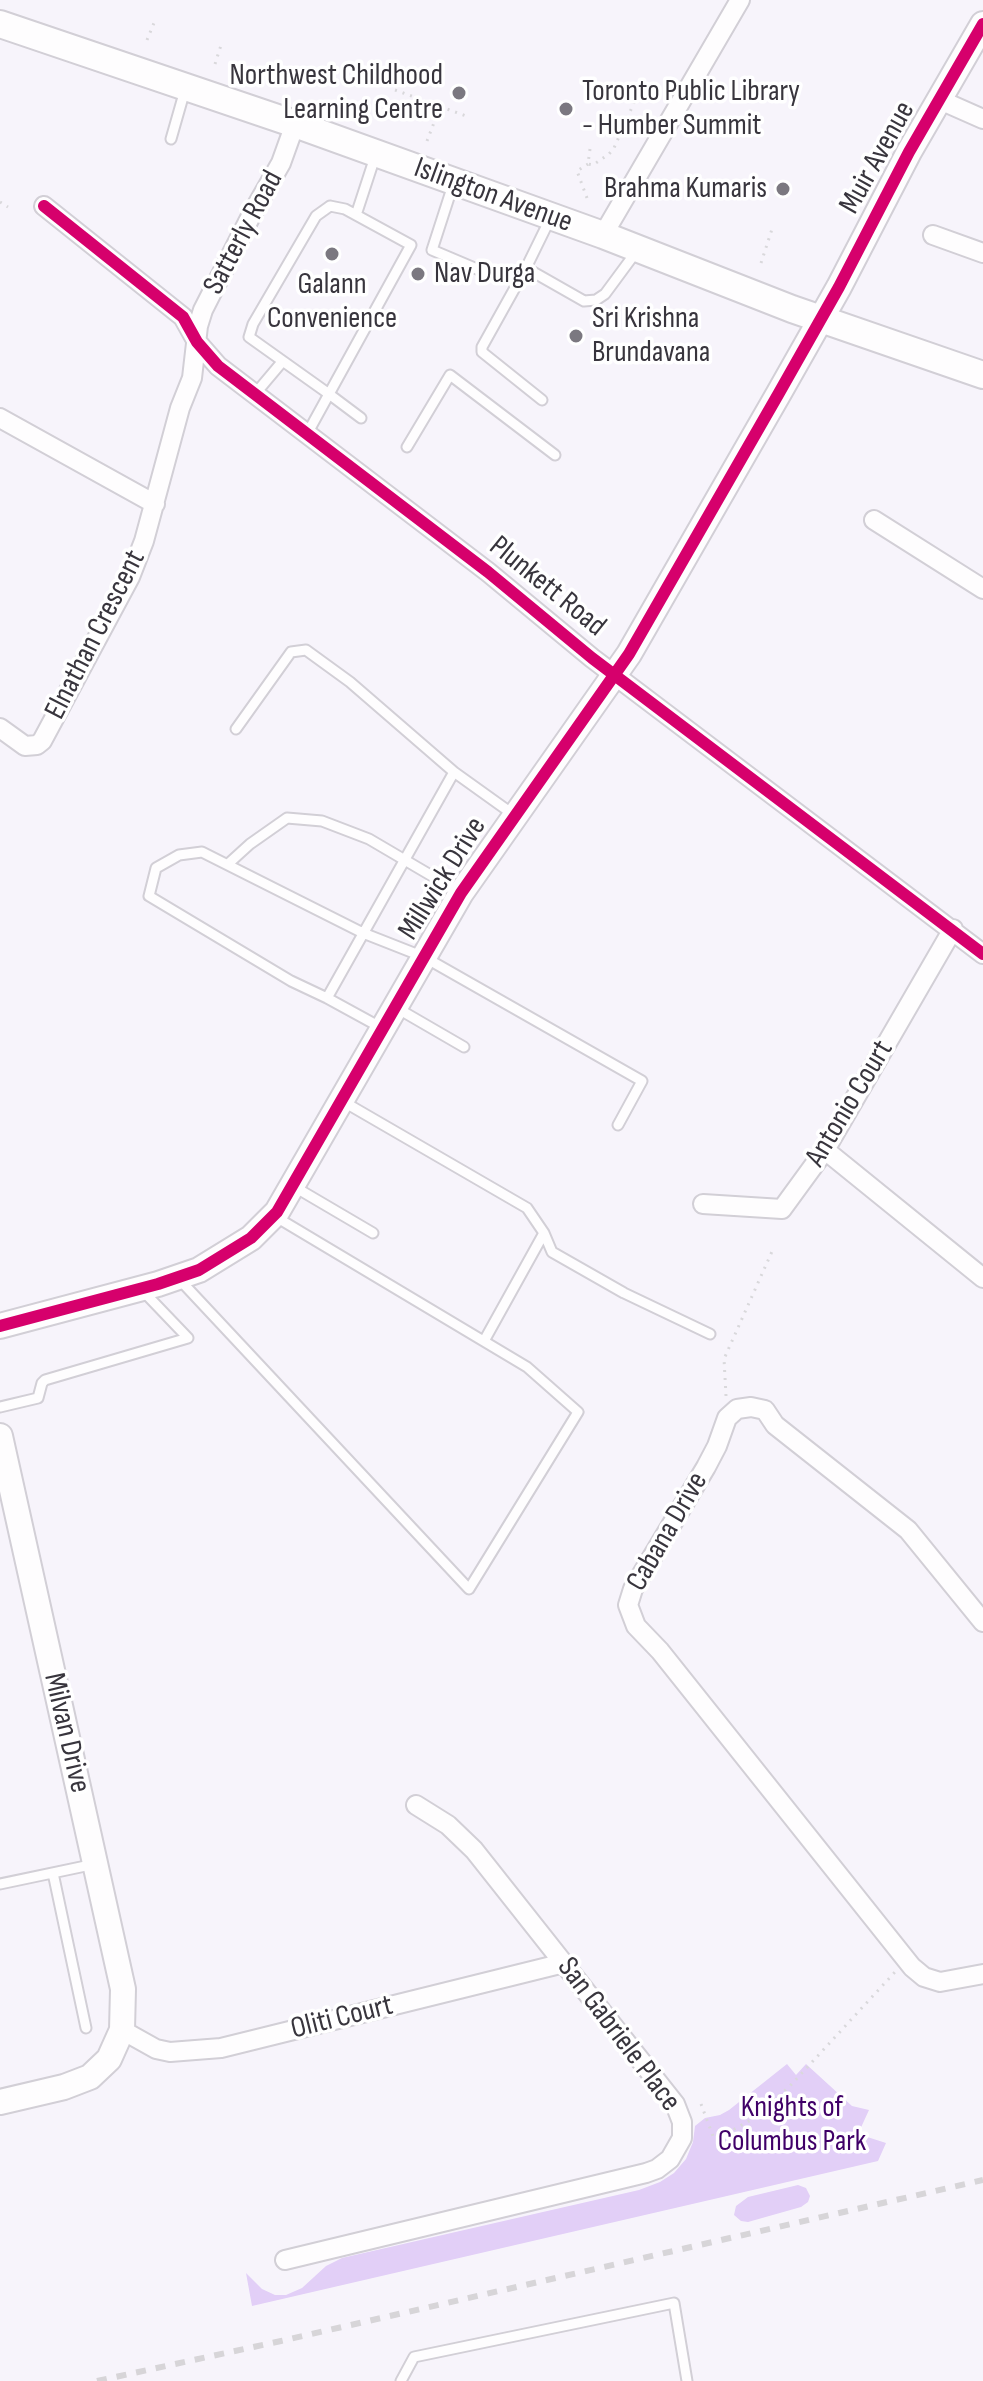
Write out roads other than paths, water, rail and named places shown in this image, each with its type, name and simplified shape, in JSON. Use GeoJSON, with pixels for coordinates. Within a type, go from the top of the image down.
{"type":"FeatureCollection","features":[{"type":"Feature","properties":{"kind":"main road","name":"Islington Avenue"},"geometry":{"type":"LineString","coordinates":[[0,24],[295,124],[603,235],[821,319],[983,375]]}},
{"type":"Feature","properties":{"kind":"street"},"geometry":{"type":"LineString","coordinates":[[603,235],[740,0]]}},
{"type":"Feature","properties":{"kind":"street","name":"Muir Avenue"},"geometry":{"type":"LineString","coordinates":[[821,319],[909,152],[983,24]]}},
{"type":"Feature","properties":{"kind":"street"},"geometry":{"type":"LineString","coordinates":[[940,100],[983,119]]}},
{"type":"Feature","properties":{"kind":"street","name":"Satterly Road"},"geometry":{"type":"LineString","coordinates":[[197,342],[203,310],[281,163],[295,124]]}},
{"type":"Feature","properties":{"kind":"street","name":"Plunkett Road"},"geometry":{"type":"LineString","coordinates":[[44,206],[183,317],[197,342],[218,366],[488,572],[562,634],[983,954]]}},
{"type":"Feature","properties":{"kind":"street"},"geometry":{"type":"LineString","coordinates":[[933,235],[980,246]]}},
{"type":"Feature","properties":{"kind":"street","name":"Millwick Drive"},"geometry":{"type":"LineString","coordinates":[[0,1326],[141,1289],[199,1270],[251,1238],[273,1216],[461,893],[616,674],[821,319]]}},
{"type":"Feature","properties":{"kind":"street","name":"Elnathan Crescent"},"geometry":{"type":"LineString","coordinates":[[0,728],[25,746],[37,745],[42,741],[130,577],[144,541],[180,408],[192,378],[197,342]]}},
{"type":"Feature","properties":{"kind":"street"},"geometry":{"type":"LineString","coordinates":[[0,418],[155,504]]}},
{"type":"Feature","properties":{"kind":"street"},"geometry":{"type":"LineString","coordinates":[[874,520],[983,589]]}},
{"type":"Feature","properties":{"kind":"street","name":"Antonio Court"},"geometry":{"type":"LineString","coordinates":[[703,1204],[782,1209],[825,1150],[953,929]]}},
{"type":"Feature","properties":{"kind":"street"},"geometry":{"type":"LineString","coordinates":[[825,1150],[983,1278]]}},
{"type":"Feature","properties":{"kind":"street","name":"Cabana Drive"},"geometry":{"type":"LineString","coordinates":[[983,1622],[908,1530],[775,1425],[765,1410],[751,1407],[737,1409],[727,1418],[706,1467],[629,1598],[629,1612],[636,1626],[660,1651],[906,1960],[924,1977],[940,1982],[983,1974]]}},
{"type":"Feature","properties":{"kind":"street","name":"Milvan Drive"},"geometry":{"type":"LineString","coordinates":[[0,1436],[123,1989],[122,2030]]}},
{"type":"Feature","properties":{"kind":"street","name":"San Gabriele Place"},"geometry":{"type":"LineString","coordinates":[[285,2260],[646,2173],[670,2159],[679,2146],[683,2130],[675,2104],[466,1841],[448,1825],[416,1805]]}},
{"type":"Feature","properties":{"kind":"street","name":"Oliti Court"},"geometry":{"type":"LineString","coordinates":[[122,2030],[156,2049],[170,2052],[221,2048],[564,1963]]}},
{"type":"Feature","properties":{"kind":"street"},"geometry":{"type":"LineString","coordinates":[[0,2102],[64,2087],[90,2077],[109,2059],[122,2030]]}},
{"type":"Feature","properties":{"kind":"lane"},"geometry":{"type":"LineString","coordinates":[[171,139],[186,87]]}},
{"type":"Feature","properties":{"kind":"lane"},"geometry":{"type":"LineString","coordinates":[[356,215],[376,153]]}},
{"type":"Feature","properties":{"kind":"lane"},"geometry":{"type":"LineString","coordinates":[[454,182],[432,250],[491,275]]}},
{"type":"Feature","properties":{"kind":"lane"},"geometry":{"type":"LineString","coordinates":[[307,434],[329,394],[411,245],[356,215],[330,206],[316,216],[253,324],[249,337],[282,362],[329,394],[361,418]]}},
{"type":"Feature","properties":{"kind":"lane"},"geometry":{"type":"LineString","coordinates":[[542,400],[482,352],[482,347],[551,217]]}},
{"type":"Feature","properties":{"kind":"lane"},"geometry":{"type":"LineString","coordinates":[[526,268],[584,301],[596,300],[612,286],[637,249]]}},
{"type":"Feature","properties":{"kind":"lane"},"geometry":{"type":"LineString","coordinates":[[255,394],[282,362]]}},
{"type":"Feature","properties":{"kind":"lane"},"geometry":{"type":"LineString","coordinates":[[407,447],[450,375],[555,455]]}},
{"type":"Feature","properties":{"kind":"lane"},"geometry":{"type":"LineString","coordinates":[[236,729],[291,652],[306,650],[350,682],[454,772],[514,815]]}},
{"type":"Feature","properties":{"kind":"lane"},"geometry":{"type":"LineString","coordinates":[[327,998],[454,772]]}},
{"type":"Feature","properties":{"kind":"lane"},"geometry":{"type":"LineString","coordinates":[[228,864],[287,818],[322,821],[369,839],[461,893]]}},
{"type":"Feature","properties":{"kind":"lane"},"geometry":{"type":"LineString","coordinates":[[383,1029],[291,981],[149,896],[156,868],[179,855],[202,852],[363,933],[424,957],[642,1081],[618,1125]]}},
{"type":"Feature","properties":{"kind":"lane"},"geometry":{"type":"LineString","coordinates":[[395,1007],[464,1047]]}},
{"type":"Feature","properties":{"kind":"lane"},"geometry":{"type":"LineString","coordinates":[[341,1100],[527,1208],[544,1233],[552,1252],[624,1293],[710,1334]]}},
{"type":"Feature","properties":{"kind":"lane"},"geometry":{"type":"LineString","coordinates":[[293,1186],[373,1233]]}},
{"type":"Feature","properties":{"kind":"lane"},"geometry":{"type":"LineString","coordinates":[[177,1277],[469,1589],[578,1412],[527,1367],[273,1216]]}},
{"type":"Feature","properties":{"kind":"lane"},"geometry":{"type":"LineString","coordinates":[[484,1341],[544,1233]]}},
{"type":"Feature","properties":{"kind":"lane"},"geometry":{"type":"LineString","coordinates":[[0,1407],[38,1398],[45,1380],[188,1338],[141,1289]]}},
{"type":"Feature","properties":{"kind":"lane"},"geometry":{"type":"LineString","coordinates":[[0,1884],[95,1864]]}},
{"type":"Feature","properties":{"kind":"lane"},"geometry":{"type":"LineString","coordinates":[[53,1873],[86,2028]]}},
{"type":"Feature","properties":{"kind":"lane"},"geometry":{"type":"LineString","coordinates":[[401,2381],[414,2357],[674,2303],[687,2381]]}},
{"type":"Feature","properties":{"kind":"railway"},"geometry":{"type":"LineString","coordinates":[[97,2381],[983,2180]]}},
{"type":"Feature","properties":{"kind":"place","name":"Northwest Childhood Learning Centre"},"geometry":{"type":"Point","coordinates":[459,93]}},
{"type":"Feature","properties":{"kind":"place","name":"Toronto Public Library - Humber Summit"},"geometry":{"type":"Point","coordinates":[566,109]}},
{"type":"Feature","properties":{"kind":"place","name":"Brahma Kumaris"},"geometry":{"type":"Point","coordinates":[783,189]}},
{"type":"Feature","properties":{"kind":"place","name":"Galann Convenience"},"geometry":{"type":"Point","coordinates":[332,254]}},
{"type":"Feature","properties":{"kind":"place","name":"Nav Durga"},"geometry":{"type":"Point","coordinates":[418,274]}},
{"type":"Feature","properties":{"kind":"place","name":"Sri Krishna Brundavana"},"geometry":{"type":"Point","coordinates":[576,336]}},
{"type":"Feature","properties":{"kind":"park label","name":"Knights of Columbus Park"},"geometry":{"type":"Point","coordinates":[792,2125]}}]}
